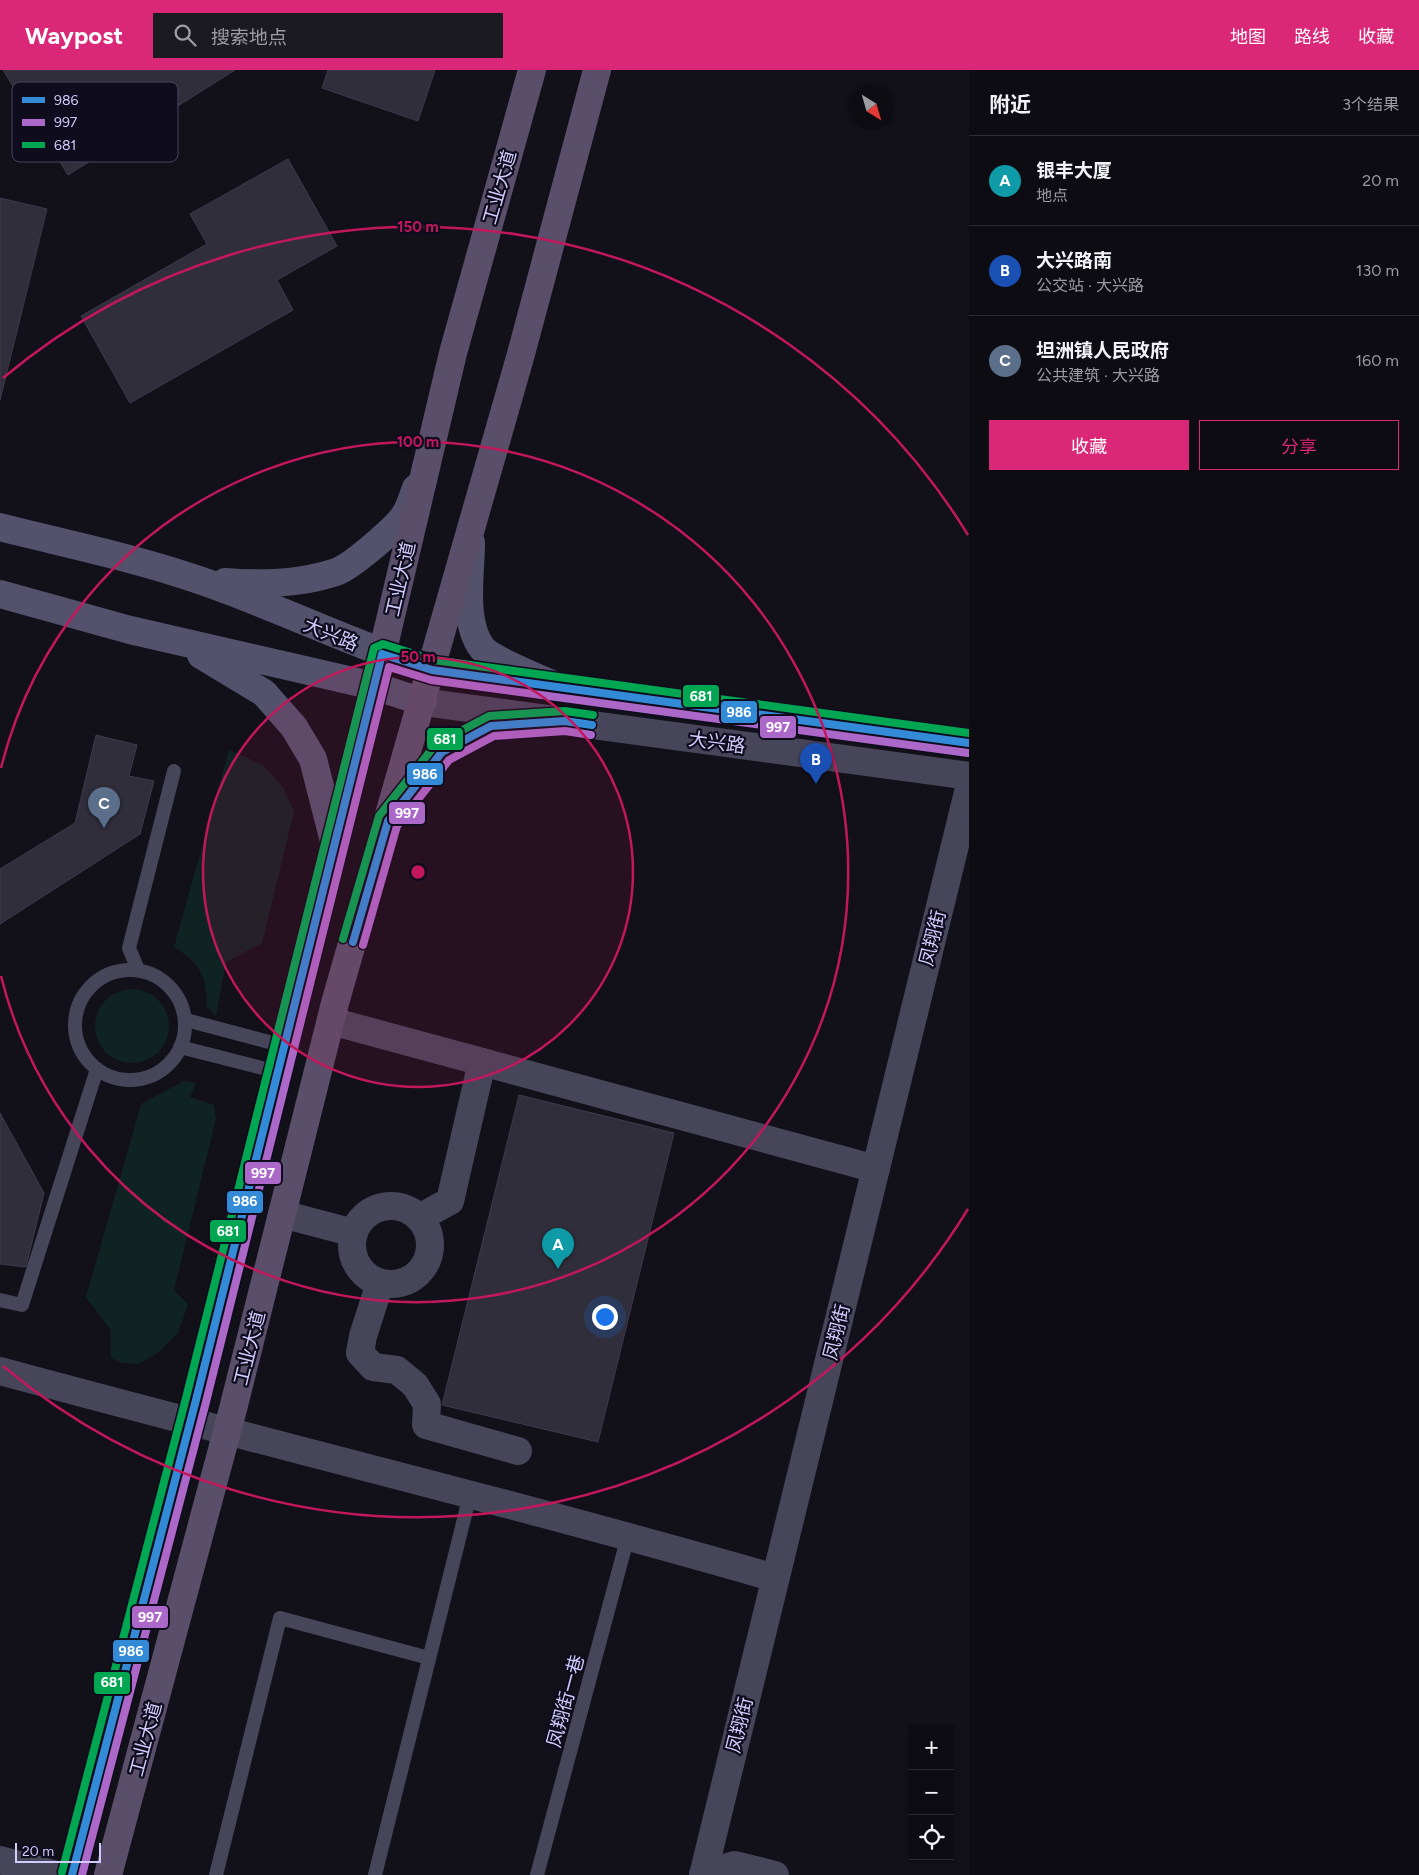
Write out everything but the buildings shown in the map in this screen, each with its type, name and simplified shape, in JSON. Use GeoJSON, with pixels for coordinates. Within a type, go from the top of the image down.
{"type":"FeatureCollection","features":[{"type":"Feature","properties":{"kind":"main road","name":"工业大道"},"geometry":{"type":"LineString","coordinates":[[72,1875],[190,1423],[278,1072],[382,654],[453,353],[532,70]]}},
{"type":"Feature","properties":{"kind":"main road","name":"工业大道"},"geometry":{"type":"LineString","coordinates":[[108,1875],[227,1432],[331,1021],[472,528],[597,70]]}},
{"type":"Feature","properties":{"kind":"main road"},"geometry":{"type":"LineString","coordinates":[[202,581],[253,584],[304,580],[338,572],[377,544],[406,514],[429,456]]}},
{"type":"Feature","properties":{"kind":"main road","name":"大兴路"},"geometry":{"type":"LineString","coordinates":[[0,527],[135,561],[202,581],[382,654],[432,670]]}},
{"type":"Feature","properties":{"kind":"main road"},"geometry":{"type":"LineString","coordinates":[[472,528],[470,614],[475,635],[483,649],[561,688]]}},
{"type":"Feature","properties":{"kind":"main road","name":"大兴路"},"geometry":{"type":"LineString","coordinates":[[0,594],[178,642],[374,686],[423,702]]}},
{"type":"Feature","properties":{"kind":"main road"},"geometry":{"type":"LineString","coordinates":[[178,642],[264,693],[294,727],[312,759],[335,844]]}},
{"type":"Feature","properties":{"kind":"main road","name":"工业大道"},"geometry":{"type":"LineString","coordinates":[[388,821],[442,752],[491,726],[565,721]]}},
{"type":"Feature","properties":{"kind":"street","name":"大兴路"},"geometry":{"type":"LineString","coordinates":[[432,670],[969,743]]}},
{"type":"Feature","properties":{"kind":"street","name":"大兴路"},"geometry":{"type":"LineString","coordinates":[[423,702],[969,776]]}},
{"type":"Feature","properties":{"kind":"street","name":"凤翔街"},"geometry":{"type":"LineString","coordinates":[[703,1875],[969,788]]}},
{"type":"Feature","properties":{"kind":"street"},"geometry":{"type":"LineString","coordinates":[[331,1021],[876,1169]]}},
{"type":"Feature","properties":{"kind":"street"},"geometry":{"type":"LineString","coordinates":[[419,1218],[450,1201],[482,1062]]}},
{"type":"Feature","properties":{"kind":"street"},"geometry":{"type":"LineString","coordinates":[[382,1207],[402,1208],[419,1218],[426,1229],[430,1242],[429,1255],[424,1266],[415,1276],[404,1282],[392,1285],[380,1283],[368,1277],[359,1269],[352,1245],[354,1233],[360,1222],[370,1212],[382,1207]]}},
{"type":"Feature","properties":{"kind":"street"},"geometry":{"type":"LineString","coordinates":[[282,1214],[354,1233]]}},
{"type":"Feature","properties":{"kind":"street"},"geometry":{"type":"LineString","coordinates":[[380,1283],[363,1336],[360,1353],[373,1367],[397,1370],[415,1385],[428,1404],[426,1425],[518,1451]]}},
{"type":"Feature","properties":{"kind":"street"},"geometry":{"type":"LineString","coordinates":[[0,1371],[190,1423],[628,1536],[775,1578]]}},
{"type":"Feature","properties":{"kind":"street"},"geometry":{"type":"LineString","coordinates":[[0,1860],[57,1875]]}},
{"type":"Feature","properties":{"kind":"street"},"geometry":{"type":"LineString","coordinates":[[703,1875],[734,1865],[775,1875]]}},
{"type":"Feature","properties":{"kind":"lane"},"geometry":{"type":"LineString","coordinates":[[138,970],[129,948],[174,771]]}},
{"type":"Feature","properties":{"kind":"lane"},"geometry":{"type":"LineString","coordinates":[[138,970],[156,976],[171,987],[181,1002],[186,1020],[184,1038],[180,1047],[164,1068],[149,1076],[131,1080],[113,1077],[97,1069],[85,1056],[77,1040],[76,1022],[79,1004],[89,989],[103,977],[120,971],[138,970]]}},
{"type":"Feature","properties":{"kind":"lane"},"geometry":{"type":"LineString","coordinates":[[186,1020],[284,1046]]}},
{"type":"Feature","properties":{"kind":"lane"},"geometry":{"type":"LineString","coordinates":[[180,1047],[278,1072]]}},
{"type":"Feature","properties":{"kind":"lane"},"geometry":{"type":"LineString","coordinates":[[0,1300],[22,1306],[97,1069]]}},
{"type":"Feature","properties":{"kind":"lane"},"geometry":{"type":"LineString","coordinates":[[374,1875],[470,1495]]}},
{"type":"Feature","properties":{"kind":"lane","name":"凤翔街一巷"},"geometry":{"type":"LineString","coordinates":[[537,1875],[628,1536]]}},
{"type":"Feature","properties":{"kind":"lane"},"geometry":{"type":"LineString","coordinates":[[216,1875],[280,1618],[429,1658]]}},
{"type":"Feature","properties":{"kind":"green space"},"geometry":{"type":"Polygon","coordinates":[[[229,750],[263,765],[283,787],[294,812],[262,943],[226,962],[216,1016],[207,1007],[206,987],[200,971],[190,959],[174,947],[229,750]]]}},
{"type":"Feature","properties":{"kind":"green space"},"geometry":{"type":"Polygon","coordinates":[[[125,989],[139,989],[153,995],[163,1005],[169,1019],[167,1040],[153,1057],[139,1063],[125,1063],[111,1057],[101,1047],[95,1033],[95,1019],[101,1005],[111,995],[125,989]]]}},
{"type":"Feature","properties":{"kind":"green space"},"geometry":{"type":"Polygon","coordinates":[[[184,1081],[196,1083],[190,1097],[214,1105],[216,1119],[174,1290],[188,1304],[178,1333],[159,1352],[139,1364],[123,1363],[111,1358],[110,1329],[86,1297],[141,1104],[184,1081]]]}},
{"type":"Feature","properties":{"kind":"transit line","name":"681"},"geometry":{"type":"LineString","coordinates":[[62,1872],[186,1398],[374,648],[383,644],[434,660],[969,733]]}},
{"type":"Feature","properties":{"kind":"transit line","name":"986"},"geometry":{"type":"LineString","coordinates":[[72,1875],[196,1400],[382,654],[432,670],[969,743]]}},
{"type":"Feature","properties":{"kind":"transit line","name":"997"},"geometry":{"type":"LineString","coordinates":[[82,1875],[206,1402],[389,667],[431,680],[968,753]]}},
{"type":"Feature","properties":{"kind":"transit line","name":"681"},"geometry":{"type":"LineString","coordinates":[[343,939],[379,816],[436,744],[489,716],[565,711],[593,715]]}},
{"type":"Feature","properties":{"kind":"transit line","name":"986"},"geometry":{"type":"LineString","coordinates":[[353,942],[388,821],[442,752],[491,726],[565,721],[592,725]]}},
{"type":"Feature","properties":{"kind":"transit line","name":"997"},"geometry":{"type":"LineString","coordinates":[[363,945],[397,826],[449,760],[494,736],[565,731],[591,735]]}},
{"type":"Feature","properties":{"kind":"place","name":"大兴路南"},"geometry":{"type":"Point","coordinates":[816,784]}},
{"type":"Feature","properties":{"kind":"place","name":"坦洲镇人民政府"},"geometry":{"type":"Point","coordinates":[104,828]}},
{"type":"Feature","properties":{"kind":"place","name":"银丰大厦"},"geometry":{"type":"Point","coordinates":[558,1269]}}]}
